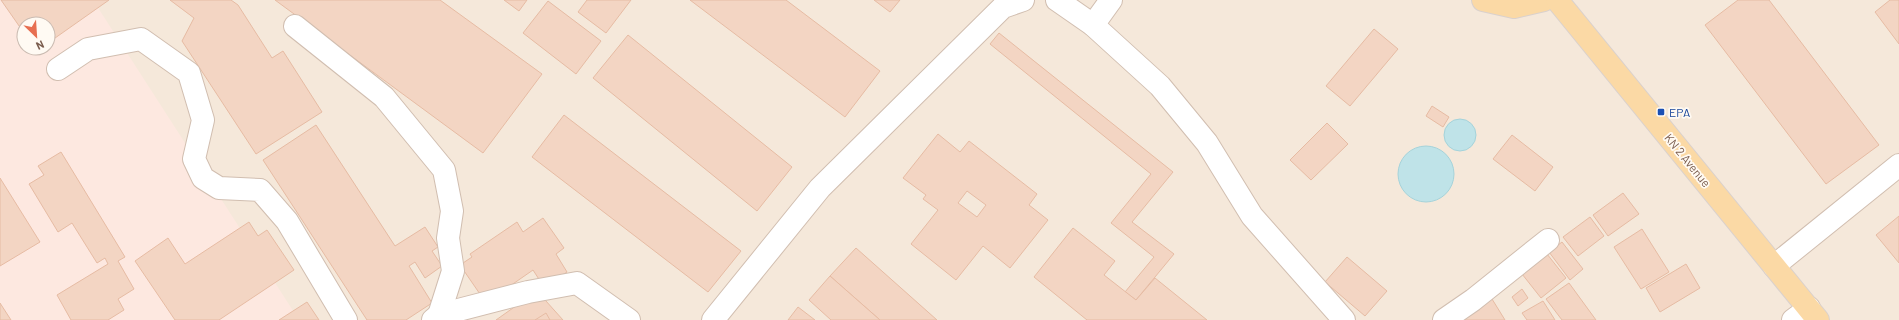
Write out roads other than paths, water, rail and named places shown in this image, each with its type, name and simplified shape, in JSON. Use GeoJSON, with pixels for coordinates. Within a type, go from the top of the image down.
{"type":"FeatureCollection","features":[{"type":"Feature","properties":{"kind":"main road"},"geometry":{"type":"LineString","coordinates":[[1482,0],[1514,7],[1544,0]]}},
{"type":"Feature","properties":{"kind":"main road","name":"KN 2 Avenue"},"geometry":{"type":"LineString","coordinates":[[1557,0],[1774,266],[1806,316]]}},
{"type":"Feature","properties":{"kind":"street"},"geometry":{"type":"LineString","coordinates":[[712,320],[820,188],[1003,7],[1023,0]]}},
{"type":"Feature","properties":{"kind":"street"},"geometry":{"type":"LineString","coordinates":[[1057,0],[1093,25],[1160,86],[1207,143],[1252,216],[1344,320]]}},
{"type":"Feature","properties":{"kind":"street"},"geometry":{"type":"LineString","coordinates":[[1093,25],[1111,0]]}},
{"type":"Feature","properties":{"kind":"street"},"geometry":{"type":"LineString","coordinates":[[294,26],[384,97],[444,170],[452,211],[448,238],[453,272],[436,318]]}},
{"type":"Feature","properties":{"kind":"street"},"geometry":{"type":"LineString","coordinates":[[58,69],[88,49],[141,38],[189,73],[203,120],[194,159],[203,178],[219,188],[260,190],[287,221],[346,320]]}},
{"type":"Feature","properties":{"kind":"street"},"geometry":{"type":"LineString","coordinates":[[1774,266],[1899,165]]}},
{"type":"Feature","properties":{"kind":"street"},"geometry":{"type":"LineString","coordinates":[[1444,320],[1473,300],[1548,240]]}},
{"type":"Feature","properties":{"kind":"street"},"geometry":{"type":"LineString","coordinates":[[436,318],[528,292],[577,283],[629,320]]}},
{"type":"Feature","properties":{"kind":"water"},"geometry":{"type":"Polygon","coordinates":[[[1457,119],[1463,119],[1473,126],[1476,135],[1475,141],[1469,148],[1463,151],[1457,151],[1447,144],[1444,138],[1444,132],[1451,122],[1457,119]]]}},
{"type":"Feature","properties":{"kind":"water"},"geometry":{"type":"Polygon","coordinates":[[[1426,146],[1437,148],[1446,154],[1452,163],[1454,174],[1452,185],[1446,194],[1437,200],[1426,202],[1415,200],[1406,194],[1400,185],[1398,174],[1400,163],[1406,154],[1415,148],[1426,146]]]}},
{"type":"Feature","properties":{"kind":"place","name":"EPA"},"geometry":{"type":"Point","coordinates":[1661,112]}}]}
